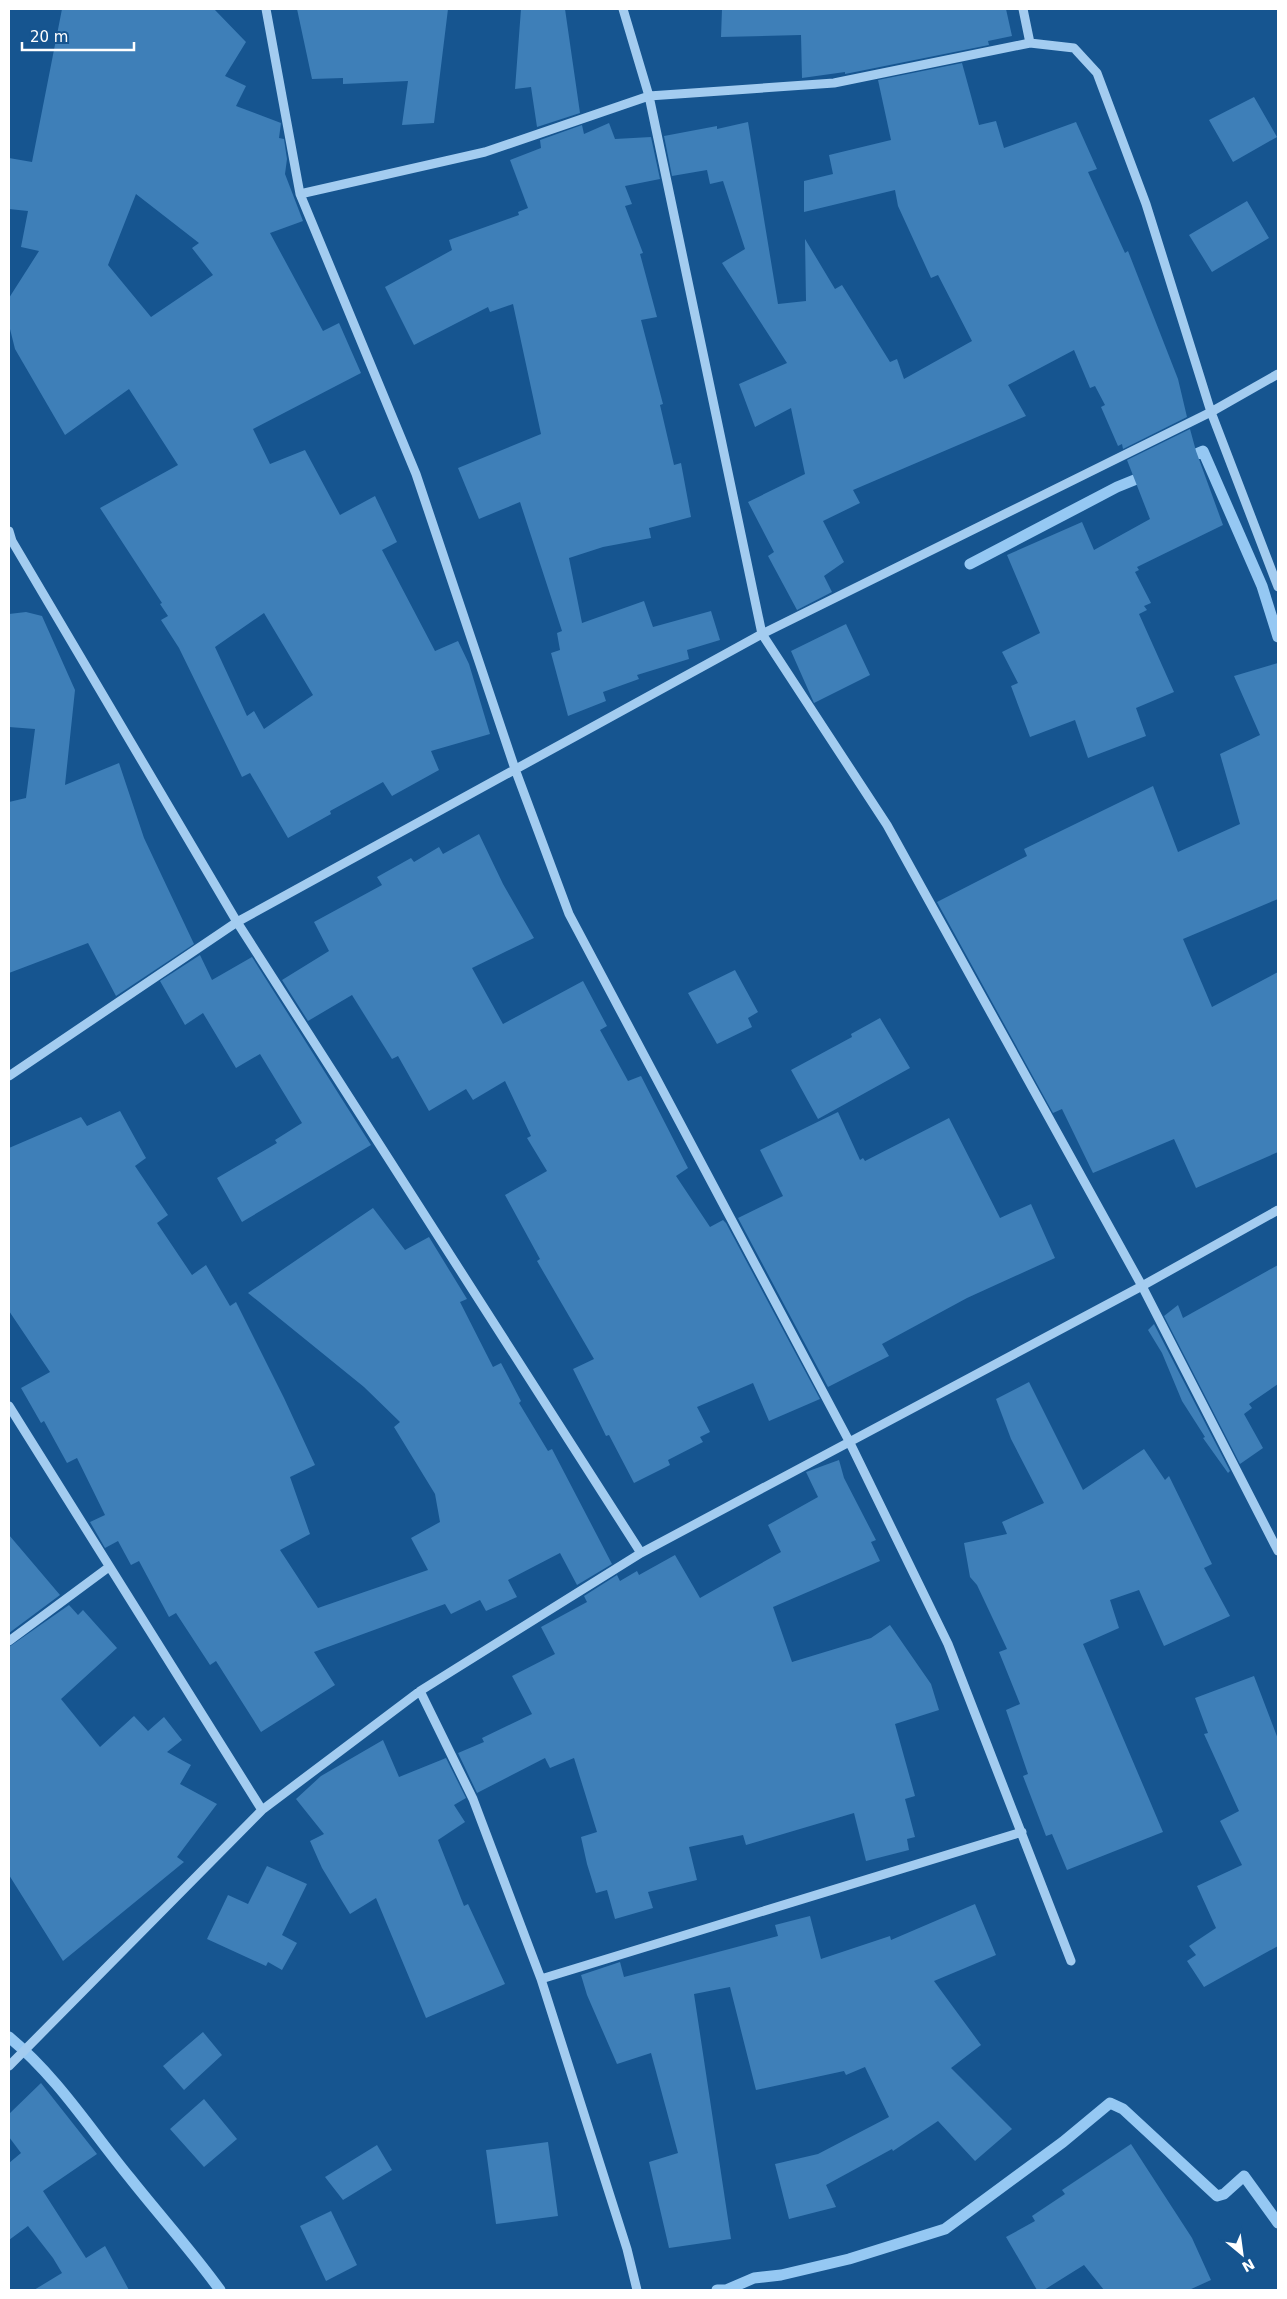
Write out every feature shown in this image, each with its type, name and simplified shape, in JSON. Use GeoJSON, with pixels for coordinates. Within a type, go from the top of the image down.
{"type":"FeatureCollection","features":[{"type":"Feature","properties":{"kind":"street"},"geometry":{"type":"LineString","coordinates":[[266,9],[300,194],[416,474],[515,769],[568,914],[849,1441],[948,1644],[1071,1961]]}},
{"type":"Feature","properties":{"kind":"street"},"geometry":{"type":"LineString","coordinates":[[623,9],[649,96],[762,634],[887,825],[1142,1286],[1278,1551]]}},
{"type":"Feature","properties":{"kind":"street"},"geometry":{"type":"LineString","coordinates":[[1022,9],[1030,43]]}},
{"type":"Feature","properties":{"kind":"street"},"geometry":{"type":"LineString","coordinates":[[300,194],[484,152],[649,96],[834,82],[1030,43],[1074,48],[1097,73],[1146,204],[1211,412],[1278,587]]}},
{"type":"Feature","properties":{"kind":"street"},"geometry":{"type":"LineString","coordinates":[[9,1076],[237,922],[762,634],[1211,412],[1278,374]]}},
{"type":"Feature","properties":{"kind":"street"},"geometry":{"type":"LineString","coordinates":[[9,531],[10,541],[237,922],[641,1553]]}},
{"type":"Feature","properties":{"kind":"street"},"geometry":{"type":"LineString","coordinates":[[9,2066],[262,1810],[420,1691],[641,1553],[1142,1286],[1278,1210]]}},
{"type":"Feature","properties":{"kind":"street"},"geometry":{"type":"LineString","coordinates":[[9,1406],[262,1810]]}},
{"type":"Feature","properties":{"kind":"street"},"geometry":{"type":"LineString","coordinates":[[9,1641],[109,1567]]}},
{"type":"Feature","properties":{"kind":"street"},"geometry":{"type":"LineString","coordinates":[[420,1691],[473,1799],[541,1979],[628,2249],[637,2290]]}},
{"type":"Feature","properties":{"kind":"street"},"geometry":{"type":"LineString","coordinates":[[541,1979],[1022,1832]]}},
{"type":"Feature","properties":{"kind":"building"},"geometry":{"type":"Polygon","coordinates":[[[62,9],[214,9],[246,42],[225,76],[246,86],[236,106],[281,123],[279,138],[284,139],[287,159],[285,174],[303,221],[270,233],[323,331],[339,323],[361,373],[253,429],[270,464],[305,450],[340,515],[375,496],[397,542],[382,550],[435,651],[458,641],[469,664],[490,734],[431,751],[439,770],[392,796],[383,782],[330,811],[331,814],[288,838],[250,773],[242,777],[179,648],[161,620],[168,616],[160,604],[162,603],[100,508],[178,465],[129,389],[65,435],[15,349],[9,325],[9,298],[39,251],[21,247],[28,211],[9,209],[9,158],[32,162],[62,9]],[[136,194],[108,265],[151,317],[213,275],[192,248],[199,243],[136,194]],[[264,613],[215,647],[247,716],[254,711],[264,729],[313,695],[264,613]]]}},
{"type":"Feature","properties":{"kind":"building"},"geometry":{"type":"Polygon","coordinates":[[[297,9],[448,9],[434,123],[402,125],[408,81],[343,84],[343,78],[312,79],[297,9]]]}},
{"type":"Feature","properties":{"kind":"building"},"geometry":{"type":"Polygon","coordinates":[[[521,9],[565,9],[580,113],[537,127],[531,87],[515,89],[521,9]]]}},
{"type":"Feature","properties":{"kind":"building"},"geometry":{"type":"Polygon","coordinates":[[[722,9],[1006,9],[1012,36],[988,41],[989,45],[845,74],[845,72],[802,78],[801,35],[721,37],[722,9]]]}},
{"type":"Feature","properties":{"kind":"building"},"geometry":{"type":"Polygon","coordinates":[[[962,63],[979,125],[996,121],[1004,148],[1076,122],[1097,169],[1088,172],[1125,253],[1128,251],[1178,379],[1187,417],[1123,449],[1122,444],[1118,446],[1101,407],[1105,405],[1095,386],[1090,388],[1074,350],[1008,385],[1026,416],[853,490],[860,503],[823,521],[844,562],[824,576],[832,592],[797,610],[768,556],[774,552],[748,502],[805,474],[791,408],[755,427],[739,384],[787,363],[722,263],[745,249],[723,181],[710,184],[707,170],[672,176],[664,136],[717,126],[717,129],[748,122],[778,304],[806,301],[805,239],[835,289],[842,285],[890,362],[897,359],[904,379],[972,341],[938,275],[931,278],[898,206],[895,190],[804,212],[804,181],[833,174],[829,155],[891,140],[878,80],[962,63]]]}},
{"type":"Feature","properties":{"kind":"building"},"geometry":{"type":"Polygon","coordinates":[[[1254,97],[1277,137],[1233,162],[1209,120],[1254,97]]]}},
{"type":"Feature","properties":{"kind":"building"},"geometry":{"type":"Polygon","coordinates":[[[609,123],[615,139],[651,137],[660,179],[625,186],[632,204],[625,206],[643,253],[640,254],[657,317],[641,320],[663,404],[660,405],[674,465],[681,463],[691,517],[649,528],[651,538],[603,547],[569,558],[582,623],[644,601],[653,627],[711,611],[720,640],[687,650],[689,659],[637,675],[639,679],[603,692],[606,701],[568,716],[551,653],[560,650],[557,633],[562,631],[520,502],[479,519],[458,468],[541,434],[513,304],[490,312],[488,307],[414,345],[385,287],[452,250],[449,240],[519,215],[518,212],[528,208],[510,160],[541,148],[540,140],[582,125],[584,134],[609,123]]]}},
{"type":"Feature","properties":{"kind":"building"},"geometry":{"type":"Polygon","coordinates":[[[1247,201],[1269,238],[1212,272],[1189,235],[1247,201]]]}},
{"type":"Feature","properties":{"kind":"building"},"geometry":{"type":"Polygon","coordinates":[[[1190,429],[1223,525],[1137,567],[1139,570],[1135,572],[1151,603],[1144,606],[1147,610],[1139,614],[1174,692],[1136,708],[1146,736],[1088,758],[1075,720],[1030,737],[1011,686],[1018,683],[1002,652],[1040,633],[1007,555],[1082,522],[1094,550],[1150,519],[1127,460],[1190,429]]]}},
{"type":"Feature","properties":{"kind":"building"},"geometry":{"type":"Polygon","coordinates":[[[26,612],[42,616],[75,690],[65,785],[119,763],[144,838],[194,944],[116,996],[88,943],[9,973],[9,802],[26,798],[35,729],[9,727],[9,614],[26,612]]]}},
{"type":"Feature","properties":{"kind":"building"},"geometry":{"type":"Polygon","coordinates":[[[846,624],[870,675],[814,703],[791,651],[846,624]]]}},
{"type":"Feature","properties":{"kind":"building"},"geometry":{"type":"Polygon","coordinates":[[[1278,663],[1278,899],[1183,939],[1212,1007],[1278,972],[1278,1152],[1196,1188],[1174,1139],[1093,1173],[1062,1109],[1053,1113],[937,902],[1027,856],[1024,849],[1153,786],[1178,852],[1240,824],[1220,754],[1260,735],[1234,676],[1278,663]]]}},
{"type":"Feature","properties":{"kind":"building"},"geometry":{"type":"Polygon","coordinates":[[[479,834],[503,884],[534,938],[472,968],[503,1024],[583,981],[607,1026],[600,1030],[628,1081],[641,1076],[688,1168],[676,1176],[710,1227],[723,1220],[726,1223],[820,1399],[769,1421],[753,1383],[697,1407],[710,1432],[700,1437],[703,1442],[668,1460],[670,1465],[634,1483],[609,1435],[606,1436],[573,1369],[594,1359],[537,1261],[540,1259],[505,1195],[547,1171],[527,1138],[531,1136],[505,1081],[473,1100],[466,1089],[429,1111],[398,1056],[392,1059],[352,995],[308,1021],[282,980],[329,951],[314,922],[382,885],[377,877],[411,858],[414,862],[439,847],[443,854],[479,834]]]}},
{"type":"Feature","properties":{"kind":"building"},"geometry":{"type":"Polygon","coordinates":[[[200,955],[212,980],[252,957],[371,1145],[242,1222],[217,1178],[277,1143],[275,1140],[302,1123],[260,1054],[236,1068],[203,1013],[185,1025],[160,981],[200,955]]]}},
{"type":"Feature","properties":{"kind":"building"},"geometry":{"type":"Polygon","coordinates":[[[735,970],[758,1012],[748,1018],[752,1027],[717,1044],[688,993],[735,970]]]}},
{"type":"Feature","properties":{"kind":"building"},"geometry":{"type":"Polygon","coordinates":[[[880,1018],[910,1068],[818,1119],[791,1070],[852,1037],[851,1034],[880,1018]]]}},
{"type":"Feature","properties":{"kind":"building"},"geometry":{"type":"Polygon","coordinates":[[[120,1111],[146,1158],[135,1166],[168,1215],[157,1223],[192,1275],[206,1265],[230,1306],[236,1302],[315,1465],[290,1477],[310,1534],[280,1550],[318,1608],[428,1570],[411,1538],[440,1522],[435,1494],[394,1427],[400,1422],[364,1387],[248,1293],[373,1208],[405,1250],[429,1237],[467,1299],[460,1302],[493,1367],[501,1363],[521,1401],[519,1403],[548,1451],[552,1449],[612,1564],[577,1585],[560,1553],[508,1580],[517,1597],[486,1611],[480,1600],[451,1614],[445,1604],[314,1652],[335,1685],[261,1732],[216,1661],[210,1665],[176,1613],[169,1617],[139,1561],[131,1565],[118,1541],[105,1548],[90,1522],[105,1515],[77,1458],[67,1463],[44,1421],[41,1423],[21,1388],[50,1372],[9,1311],[9,1148],[81,1117],[87,1126],[120,1111]]]}},
{"type":"Feature","properties":{"kind":"building"},"geometry":{"type":"Polygon","coordinates":[[[838,1112],[860,1160],[863,1158],[865,1161],[949,1118],[1000,1218],[1031,1204],[1055,1258],[967,1298],[882,1344],[889,1356],[828,1387],[738,1218],[783,1196],[760,1150],[838,1112]]]}},
{"type":"Feature","properties":{"kind":"building"},"geometry":{"type":"Polygon","coordinates":[[[1278,1265],[1278,1384],[1249,1404],[1252,1408],[1244,1414],[1263,1448],[1240,1464],[1164,1316],[1178,1305],[1183,1318],[1278,1265]]]}},
{"type":"Feature","properties":{"kind":"building"},"geometry":{"type":"Polygon","coordinates":[[[1154,1324],[1230,1471],[1228,1473],[1203,1438],[1205,1437],[1182,1401],[1162,1353],[1148,1330],[1154,1324]]]}},
{"type":"Feature","properties":{"kind":"building"},"geometry":{"type":"Polygon","coordinates":[[[1029,1382],[1083,1490],[1144,1449],[1165,1480],[1169,1476],[1212,1564],[1204,1568],[1230,1616],[1164,1646],[1139,1590],[1110,1600],[1119,1628],[1083,1644],[1163,1832],[1067,1870],[1052,1834],[1046,1836],[1023,1776],[1028,1774],[1006,1710],[1020,1704],[999,1652],[1007,1649],[977,1585],[970,1577],[964,1543],[1007,1534],[1002,1522],[1044,1503],[1011,1439],[996,1399],[1029,1382]]]}},
{"type":"Feature","properties":{"kind":"building"},"geometry":{"type":"Polygon","coordinates":[[[839,1460],[844,1478],[876,1540],[871,1542],[880,1561],[773,1607],[792,1662],[871,1638],[890,1625],[931,1684],[939,1710],[895,1724],[915,1796],[905,1799],[915,1837],[907,1839],[909,1850],[866,1861],[854,1813],[746,1845],[743,1835],[689,1847],[697,1880],[648,1892],[653,1908],[615,1919],[607,1890],[596,1893],[587,1864],[581,1837],[597,1832],[574,1758],[550,1768],[545,1758],[477,1793],[458,1753],[484,1742],[482,1738],[532,1714],[512,1676],[555,1654],[541,1627],[587,1602],[584,1596],[617,1575],[620,1581],[637,1571],[639,1575],[675,1555],[700,1598],[781,1552],[768,1525],[818,1497],[806,1472],[839,1460]]]}},
{"type":"Feature","properties":{"kind":"building"},"geometry":{"type":"Polygon","coordinates":[[[9,1535],[60,1595],[9,1633],[9,1535]]]}},
{"type":"Feature","properties":{"kind":"building"},"geometry":{"type":"Polygon","coordinates":[[[69,1605],[78,1615],[83,1610],[117,1648],[61,1699],[100,1747],[134,1716],[148,1731],[164,1717],[182,1740],[167,1752],[191,1765],[180,1784],[217,1804],[177,1857],[184,1862],[63,1961],[9,1875],[9,1647],[69,1605]]]}},
{"type":"Feature","properties":{"kind":"building"},"geometry":{"type":"Polygon","coordinates":[[[1254,1676],[1278,1739],[1278,1946],[1204,1987],[1187,1961],[1196,1955],[1189,1946],[1216,1928],[1197,1886],[1242,1865],[1220,1821],[1239,1811],[1204,1734],[1208,1733],[1195,1698],[1254,1676]]]}},
{"type":"Feature","properties":{"kind":"building"},"geometry":{"type":"Polygon","coordinates":[[[383,1740],[399,1777],[446,1758],[466,1798],[454,1805],[465,1822],[438,1840],[464,1906],[468,1904],[505,1984],[426,2018],[376,1898],[350,1914],[322,1868],[310,1841],[324,1834],[296,1799],[321,1776],[383,1740]]]}},
{"type":"Feature","properties":{"kind":"building"},"geometry":{"type":"Polygon","coordinates":[[[267,1866],[307,1884],[282,1935],[297,1943],[282,1970],[268,1962],[266,1966],[207,1939],[228,1895],[248,1904],[267,1866]]]}},
{"type":"Feature","properties":{"kind":"building"},"geometry":{"type":"Polygon","coordinates":[[[975,1904],[996,1955],[934,1981],[981,2045],[951,2068],[1012,2129],[975,2161],[938,2121],[893,2151],[892,2149],[826,2185],[836,2207],[789,2219],[775,2164],[818,2154],[889,2117],[865,2067],[846,2075],[844,2071],[756,2090],[730,1987],[694,1994],[731,2239],[669,2248],[649,2162],[678,2153],[651,2053],[617,2064],[587,1995],[581,1975],[620,1962],[624,1977],[778,1936],[775,1925],[810,1916],[821,1959],[890,1936],[891,1940],[975,1904]]]}},
{"type":"Feature","properties":{"kind":"building"},"geometry":{"type":"Polygon","coordinates":[[[203,2032],[222,2055],[184,2090],[163,2066],[203,2032]]]}},
{"type":"Feature","properties":{"kind":"building"},"geometry":{"type":"Polygon","coordinates":[[[41,2083],[97,2154],[43,2191],[86,2258],[105,2246],[129,2290],[34,2290],[62,2273],[28,2226],[9,2240],[9,2163],[21,2153],[9,2137],[9,2114],[41,2083]]]}},
{"type":"Feature","properties":{"kind":"building"},"geometry":{"type":"Polygon","coordinates":[[[204,2099],[237,2139],[204,2167],[170,2129],[204,2099]]]}},
{"type":"Feature","properties":{"kind":"building"},"geometry":{"type":"Polygon","coordinates":[[[548,2142],[558,2216],[496,2224],[486,2150],[548,2142]]]}},
{"type":"Feature","properties":{"kind":"building"},"geometry":{"type":"Polygon","coordinates":[[[1131,2144],[1192,2238],[1211,2280],[1189,2290],[1104,2290],[1084,2265],[1044,2290],[1037,2290],[1006,2237],[1035,2221],[1032,2216],[1065,2194],[1062,2190],[1131,2144]]]}},
{"type":"Feature","properties":{"kind":"building"},"geometry":{"type":"Polygon","coordinates":[[[377,2145],[392,2170],[343,2200],[325,2177],[377,2145]]]}},
{"type":"Feature","properties":{"kind":"building"},"geometry":{"type":"Polygon","coordinates":[[[331,2211],[357,2265],[326,2281],[300,2226],[331,2211]]]}},
{"type":"Feature","properties":{"kind":"waterway"},"geometry":{"type":"LineString","coordinates":[[1184,459],[1203,451],[1262,586],[1278,637]]}},
{"type":"Feature","properties":{"kind":"waterway"},"geometry":{"type":"LineString","coordinates":[[970,564],[1117,487],[1149,474]]}},
{"type":"Feature","properties":{"kind":"waterway"},"geometry":{"type":"LineString","coordinates":[[9,2037],[27,2053],[73,2104],[220,2290]]}},
{"type":"Feature","properties":{"kind":"waterway"},"geometry":{"type":"LineString","coordinates":[[717,2290],[726,2290],[754,2278],[781,2275],[849,2259],[945,2229],[1063,2142],[1110,2103],[1123,2109],[1217,2196],[1224,2194],[1244,2176],[1278,2223]]}}]}
